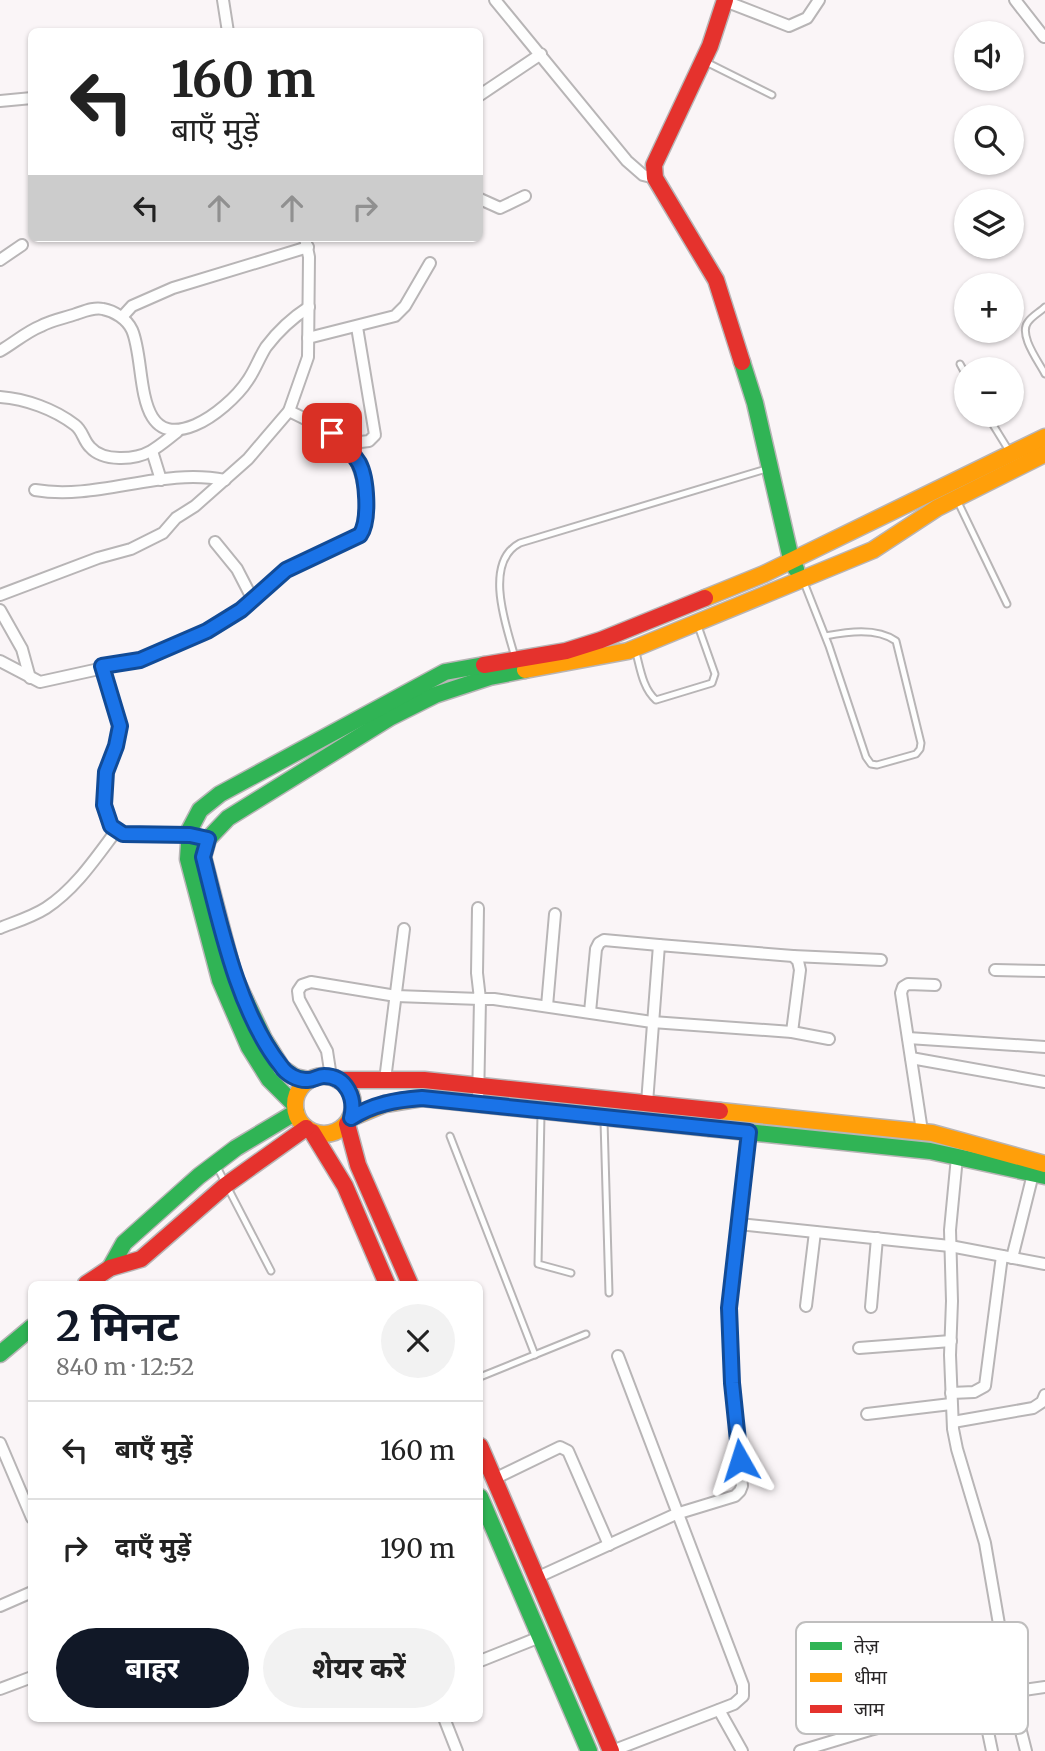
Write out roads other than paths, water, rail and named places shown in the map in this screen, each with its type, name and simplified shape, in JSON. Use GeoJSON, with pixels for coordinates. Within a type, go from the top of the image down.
{"type":"FeatureCollection","features":[{"type":"Feature","properties":{"kind":"main road"},"geometry":{"type":"LineString","coordinates":[[725,0],[704,60],[654,165],[655,178],[716,280],[755,403],[791,559],[803,580]]}},
{"type":"Feature","properties":{"kind":"main road"},"geometry":{"type":"LineString","coordinates":[[386,1281],[338,1171],[328,1153],[295,1108],[269,1079],[249,1048],[220,980],[188,859],[190,835],[200,810],[220,794],[445,672],[566,651],[601,640],[764,574],[1045,437]]}},
{"type":"Feature","properties":{"kind":"main road"},"geometry":{"type":"LineString","coordinates":[[1041,1171],[922,1131],[424,1080],[323,1076],[309,1080],[295,1077],[282,1068],[264,1040],[234,976],[203,857],[208,839],[228,817],[391,717],[435,695],[490,677],[563,665],[634,648],[873,550],[937,508],[1045,454]]}},
{"type":"Feature","properties":{"kind":"main road"},"geometry":{"type":"LineString","coordinates":[[334,1078],[344,1084],[352,1096],[353,1111],[349,1121],[358,1165],[409,1281]]}},
{"type":"Feature","properties":{"kind":"main road"},"geometry":{"type":"LineString","coordinates":[[110,1268],[124,1243],[199,1176],[295,1108],[299,1090],[309,1080]]}},
{"type":"Feature","properties":{"kind":"main road"},"geometry":{"type":"LineString","coordinates":[[90,1281],[110,1268],[141,1259],[226,1185],[309,1130],[327,1135],[341,1129],[368,1107],[397,1100],[422,1098],[930,1151],[1041,1171]]}},
{"type":"Feature","properties":{"kind":"main road"},"geometry":{"type":"LineString","coordinates":[[0,1354],[28,1330]]}},
{"type":"Feature","properties":{"kind":"main road"},"geometry":{"type":"LineString","coordinates":[[483,1453],[612,1751]]}},
{"type":"Feature","properties":{"kind":"main road"},"geometry":{"type":"LineString","coordinates":[[483,1504],[589,1751]]}},
{"type":"Feature","properties":{"kind":"street"},"geometry":{"type":"LineString","coordinates":[[223,0],[227,28]]}},
{"type":"Feature","properties":{"kind":"street"},"geometry":{"type":"LineString","coordinates":[[495,0],[627,161],[643,175],[655,178]]}},
{"type":"Feature","properties":{"kind":"street"},"geometry":{"type":"LineString","coordinates":[[725,0],[789,26],[807,18],[819,0]]}},
{"type":"Feature","properties":{"kind":"street"},"geometry":{"type":"LineString","coordinates":[[1015,0],[1045,37]]}},
{"type":"Feature","properties":{"kind":"street"},"geometry":{"type":"LineString","coordinates":[[483,93],[541,54]]}},
{"type":"Feature","properties":{"kind":"street"},"geometry":{"type":"LineString","coordinates":[[0,101],[28,98]]}},
{"type":"Feature","properties":{"kind":"street"},"geometry":{"type":"LineString","coordinates":[[483,200],[500,208],[525,195]]}},
{"type":"Feature","properties":{"kind":"street"},"geometry":{"type":"LineString","coordinates":[[0,595],[98,558],[131,550],[163,533],[176,518],[195,506],[248,459],[289,411],[308,357],[307,243],[173,288],[132,306],[122,317]]}},
{"type":"Feature","properties":{"kind":"street"},"geometry":{"type":"LineString","coordinates":[[0,260],[22,245]]}},
{"type":"Feature","properties":{"kind":"street"},"geometry":{"type":"LineString","coordinates":[[308,338],[395,316],[430,263]]}},
{"type":"Feature","properties":{"kind":"street"},"geometry":{"type":"LineString","coordinates":[[0,397],[24,400],[73,423],[82,432],[90,447],[110,457],[136,457],[152,451],[177,432],[199,424],[233,398],[248,380],[267,347],[292,317],[309,307]]}},
{"type":"Feature","properties":{"kind":"street"},"geometry":{"type":"LineString","coordinates":[[0,352],[43,324],[92,309],[102,309],[122,317],[132,329],[144,397],[150,413],[169,431],[177,432]]}},
{"type":"Feature","properties":{"kind":"street"},"geometry":{"type":"LineString","coordinates":[[344,444],[369,441],[375,435],[356,327]]}},
{"type":"Feature","properties":{"kind":"street"},"geometry":{"type":"LineString","coordinates":[[0,661],[40,682],[72,676],[102,666],[140,660],[220,624],[253,600],[286,570],[360,535],[365,529],[367,519],[359,464],[332,433],[289,411]]}},
{"type":"Feature","properties":{"kind":"street"},"geometry":{"type":"LineString","coordinates":[[152,451],[161,480]]}},
{"type":"Feature","properties":{"kind":"street"},"geometry":{"type":"LineString","coordinates":[[35,491],[59,494],[82,492],[188,476],[225,480]]}},
{"type":"Feature","properties":{"kind":"street"},"geometry":{"type":"LineString","coordinates":[[215,542],[237,569],[253,600]]}},
{"type":"Feature","properties":{"kind":"street"},"geometry":{"type":"LineString","coordinates":[[0,610],[22,649],[30,678]]}},
{"type":"Feature","properties":{"kind":"street"},"geometry":{"type":"LineString","coordinates":[[102,666],[120,726],[106,772],[106,816],[124,833],[190,835],[208,839]]}},
{"type":"Feature","properties":{"kind":"street"},"geometry":{"type":"LineString","coordinates":[[0,928],[43,910],[62,897],[124,833]]}},
{"type":"Feature","properties":{"kind":"street"},"geometry":{"type":"LineString","coordinates":[[478,908],[478,1104]]}},
{"type":"Feature","properties":{"kind":"street"},"geometry":{"type":"LineString","coordinates":[[547,1006],[555,914]]}},
{"type":"Feature","properties":{"kind":"street"},"geometry":{"type":"LineString","coordinates":[[384,1080],[404,929]]}},
{"type":"Feature","properties":{"kind":"street"},"geometry":{"type":"LineString","coordinates":[[590,1013],[596,949],[604,940],[793,956],[881,960]]}},
{"type":"Feature","properties":{"kind":"street"},"geometry":{"type":"LineString","coordinates":[[647,1103],[659,945]]}},
{"type":"Feature","properties":{"kind":"street"},"geometry":{"type":"LineString","coordinates":[[792,1032],[800,970],[798,961],[793,956]]}},
{"type":"Feature","properties":{"kind":"street"},"geometry":{"type":"LineString","coordinates":[[995,970],[1045,971]]}},
{"type":"Feature","properties":{"kind":"street"},"geometry":{"type":"LineString","coordinates":[[334,1078],[327,1051],[299,999],[298,991],[302,985],[311,982],[396,996],[494,999],[652,1022],[792,1032],[829,1039]]}},
{"type":"Feature","properties":{"kind":"street"},"geometry":{"type":"LineString","coordinates":[[922,1131],[901,993],[903,987],[908,984],[935,985]]}},
{"type":"Feature","properties":{"kind":"street"},"geometry":{"type":"LineString","coordinates":[[908,1038],[1045,1047]]}},
{"type":"Feature","properties":{"kind":"street"},"geometry":{"type":"LineString","coordinates":[[911,1058],[1045,1082]]}},
{"type":"Feature","properties":{"kind":"street"},"geometry":{"type":"LineString","coordinates":[[536,1578],[677,1514],[735,1496],[743,1486],[732,1383],[729,1308],[749,1132]]}},
{"type":"Feature","properties":{"kind":"street"},"geometry":{"type":"LineString","coordinates":[[957,1157],[950,1246],[953,1422],[957,1449],[985,1543],[998,1622]]}},
{"type":"Feature","properties":{"kind":"street"},"geometry":{"type":"LineString","coordinates":[[867,1414],[951,1399],[985,1387],[1007,1257],[1041,1171]]}},
{"type":"Feature","properties":{"kind":"street"},"geometry":{"type":"LineString","coordinates":[[739,1224],[950,1246],[1045,1264]]}},
{"type":"Feature","properties":{"kind":"street"},"geometry":{"type":"LineString","coordinates":[[806,1306],[815,1232]]}},
{"type":"Feature","properties":{"kind":"street"},"geometry":{"type":"LineString","coordinates":[[871,1307],[877,1238]]}},
{"type":"Feature","properties":{"kind":"street"},"geometry":{"type":"LineString","coordinates":[[859,1348],[951,1341]]}},
{"type":"Feature","properties":{"kind":"street"},"geometry":{"type":"LineString","coordinates":[[612,1751],[734,1704],[743,1696],[743,1685],[618,1356]]}},
{"type":"Feature","properties":{"kind":"street"},"geometry":{"type":"LineString","coordinates":[[953,1422],[1033,1408],[1042,1402],[1045,1395]]}},
{"type":"Feature","properties":{"kind":"street"},"geometry":{"type":"LineString","coordinates":[[0,1443],[28,1509]]}},
{"type":"Feature","properties":{"kind":"street"},"geometry":{"type":"LineString","coordinates":[[494,1479],[550,1450],[560,1447],[568,1451],[609,1545]]}},
{"type":"Feature","properties":{"kind":"street"},"geometry":{"type":"LineString","coordinates":[[0,1606],[28,1594]]}},
{"type":"Feature","properties":{"kind":"street"},"geometry":{"type":"LineString","coordinates":[[483,1660],[540,1637]]}},
{"type":"Feature","properties":{"kind":"street"},"geometry":{"type":"LineString","coordinates":[[0,1689],[28,1678]]}},
{"type":"Feature","properties":{"kind":"street"},"geometry":{"type":"LineString","coordinates":[[719,1710],[742,1751]]}},
{"type":"Feature","properties":{"kind":"street"},"geometry":{"type":"LineString","coordinates":[[446,1722],[457,1751]]}},
{"type":"Feature","properties":{"kind":"street"},"geometry":{"type":"LineString","coordinates":[[800,1751],[862,1734]]}},
{"type":"Feature","properties":{"kind":"street"},"geometry":{"type":"LineString","coordinates":[[1021,1734],[1026,1751]]}},
{"type":"Feature","properties":{"kind":"lane"},"geometry":{"type":"LineString","coordinates":[[704,60],[772,96]]}},
{"type":"Feature","properties":{"kind":"lane"},"geometry":{"type":"LineString","coordinates":[[1045,307],[1027,322],[1025,329],[1026,337],[1045,374]]}},
{"type":"Feature","properties":{"kind":"lane"},"geometry":{"type":"LineString","coordinates":[[995,427],[1011,455]]}},
{"type":"Feature","properties":{"kind":"lane"},"geometry":{"type":"LineString","coordinates":[[516,661],[499,596],[504,557],[510,548],[769,468]]}},
{"type":"Feature","properties":{"kind":"lane"},"geometry":{"type":"LineString","coordinates":[[956,499],[1007,604]]}},
{"type":"Feature","properties":{"kind":"lane"},"geometry":{"type":"LineString","coordinates":[[803,580],[866,757],[871,764],[877,765],[916,754],[921,743],[896,641],[890,637],[859,631],[825,636]]}},
{"type":"Feature","properties":{"kind":"lane"},"geometry":{"type":"LineString","coordinates":[[634,648],[649,694],[656,700],[712,683],[715,674],[697,623]]}},
{"type":"Feature","properties":{"kind":"lane"},"geometry":{"type":"LineString","coordinates":[[542,1111],[538,1264],[571,1273]]}},
{"type":"Feature","properties":{"kind":"lane"},"geometry":{"type":"LineString","coordinates":[[604,1117],[609,1293]]}},
{"type":"Feature","properties":{"kind":"lane"},"geometry":{"type":"LineString","coordinates":[[450,1136],[535,1354]]}},
{"type":"Feature","properties":{"kind":"lane"},"geometry":{"type":"LineString","coordinates":[[215,1163],[271,1270]]}},
{"type":"Feature","properties":{"kind":"lane"},"geometry":{"type":"LineString","coordinates":[[483,1376],[586,1334]]}}]}
